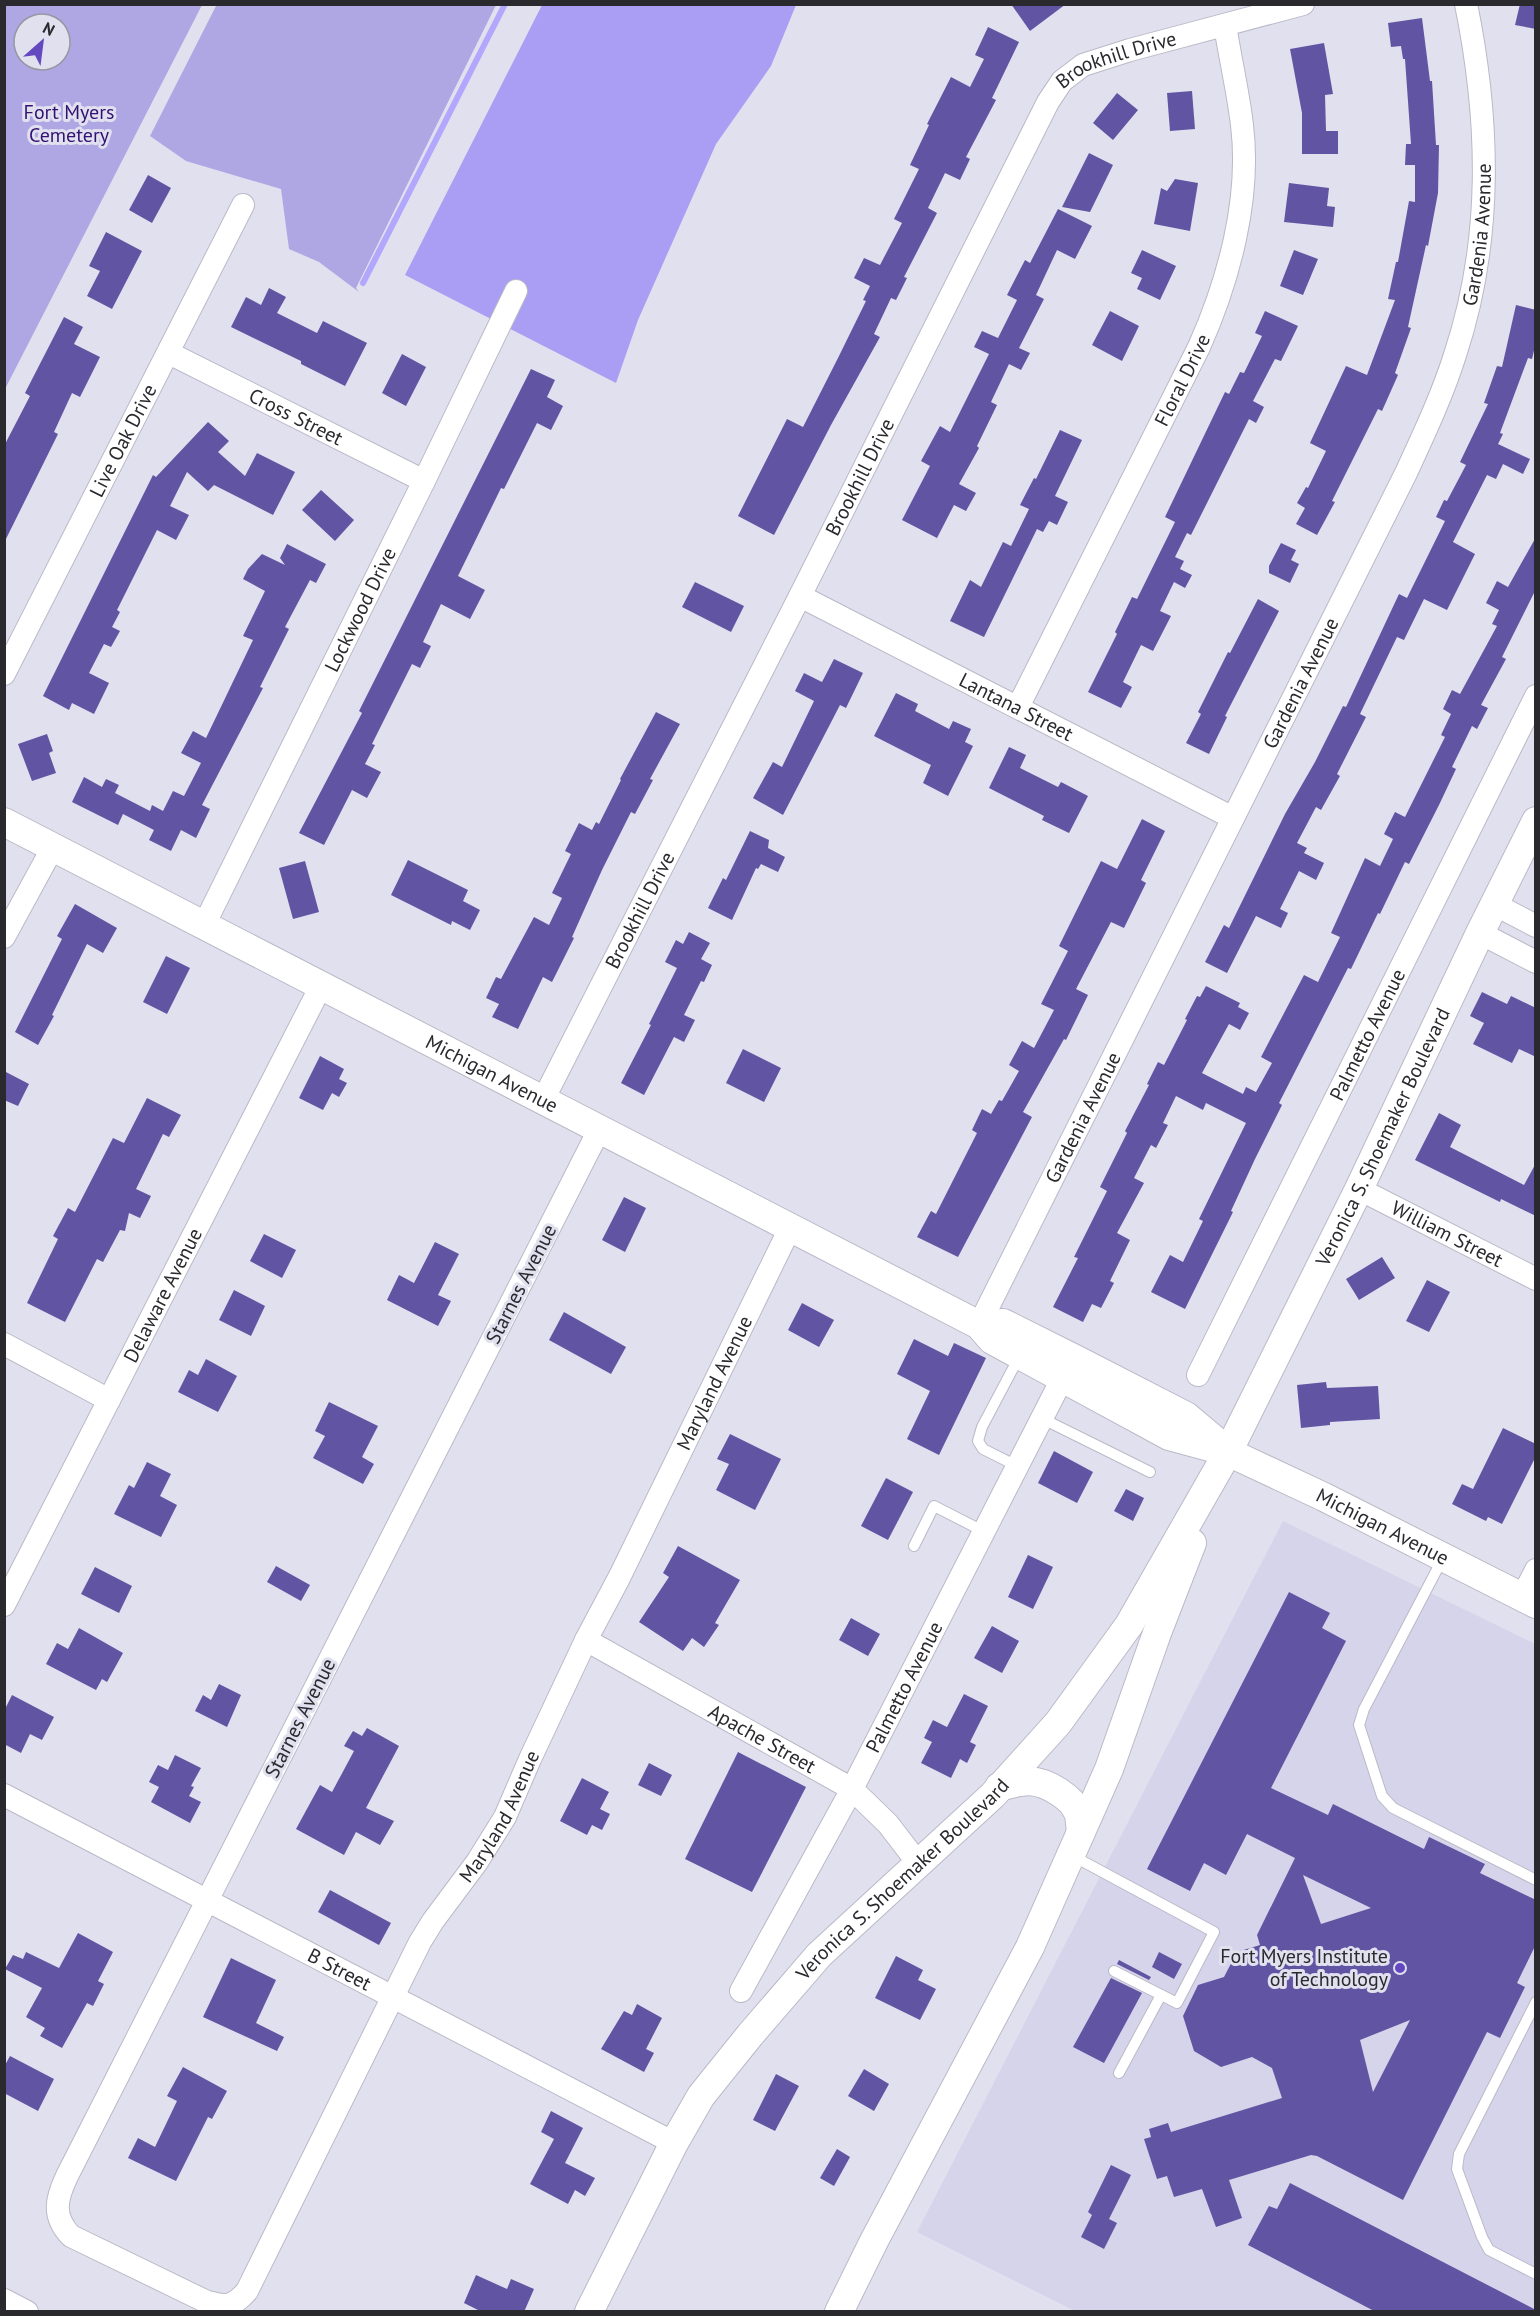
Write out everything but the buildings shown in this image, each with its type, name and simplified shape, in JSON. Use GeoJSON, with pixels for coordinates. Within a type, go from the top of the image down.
{"type":"FeatureCollection","features":[{"type":"Feature","properties":{"kind":"street","name":"Brookhill Drive"},"geometry":{"type":"LineString","coordinates":[[543,1100],[1048,102],[1062,81],[1083,65],[1130,50],[1303,4]]}},
{"type":"Feature","properties":{"kind":"street","name":"Gardenia Avenue"},"geometry":{"type":"LineString","coordinates":[[979,1325],[1406,472],[1433,414],[1455,355],[1472,292],[1478,256],[1485,156],[1484,114],[1466,4]]}},
{"type":"Feature","properties":{"kind":"street","name":"Floral Drive"},"geometry":{"type":"LineString","coordinates":[[1018,707],[1199,347],[1229,267],[1238,232],[1243,169],[1242,126],[1225,25]]}},
{"type":"Feature","properties":{"kind":"street","name":"Live Oak Drive"},"geometry":{"type":"LineString","coordinates":[[4,674],[243,205]]}},
{"type":"Feature","properties":{"kind":"street","name":"Lockwood Drive"},"geometry":{"type":"LineString","coordinates":[[204,925],[516,291]]}},
{"type":"Feature","properties":{"kind":"street","name":"Cross Street"},"geometry":{"type":"LineString","coordinates":[[169,353],[424,482]]}},
{"type":"Feature","properties":{"kind":"street","name":"Lantana Street"},"geometry":{"type":"LineString","coordinates":[[800,596],[1233,818]]}},
{"type":"Feature","properties":{"kind":"street","name":"Palmetto Avenue"},"geometry":{"type":"LineString","coordinates":[[1198,1375],[1536,696]]}},
{"type":"Feature","properties":{"kind":"street","name":"Veronica S. Shoemaker Boulevard"},"geometry":{"type":"LineString","coordinates":[[589,2312],[701,2096],[819,1955],[999,1787],[1058,1723],[1129,1625],[1228,1452],[1359,1189],[1479,933],[1536,821]]}},
{"type":"Feature","properties":{"kind":"street","name":"Michigan Avenue"},"geometry":{"type":"LineString","coordinates":[[4,822],[979,1325],[992,1340],[1169,1436],[1228,1452],[1324,1497],[1529,1600]]}},
{"type":"Feature","properties":{"kind":"street"},"geometry":{"type":"LineString","coordinates":[[4,937],[52,848]]}},
{"type":"Feature","properties":{"kind":"street"},"geometry":{"type":"LineString","coordinates":[[1494,904],[1536,926]]}},
{"type":"Feature","properties":{"kind":"street"},"geometry":{"type":"LineString","coordinates":[[1479,933],[1536,962]]}},
{"type":"Feature","properties":{"kind":"street","name":"Delaware Avenue"},"geometry":{"type":"LineString","coordinates":[[4,1605],[321,986]]}},
{"type":"Feature","properties":{"kind":"street","name":"Starnes Avenue"},"geometry":{"type":"LineString","coordinates":[[142,2271],[71,2236],[62,2226],[57,2208],[58,2195],[599,1130]]}},
{"type":"Feature","properties":{"kind":"street","name":"William Street"},"geometry":{"type":"LineString","coordinates":[[1359,1189],[1536,1279]]}},
{"type":"Feature","properties":{"kind":"street","name":"Maryland Avenue"},"geometry":{"type":"LineString","coordinates":[[142,2271],[207,2302],[223,2306],[237,2303],[247,2292],[420,1942],[477,1862],[505,1816],[586,1640],[630,1557],[790,1228]]}},
{"type":"Feature","properties":{"kind":"street","name":"Michigan Avenue"},"geometry":{"type":"LineString","coordinates":[[979,1325],[1003,1323],[1117,1380],[1186,1416],[1228,1452]]}},
{"type":"Feature","properties":{"kind":"street"},"geometry":{"type":"LineString","coordinates":[[4,1344],[109,1400]]}},
{"type":"Feature","properties":{"kind":"street","name":"Palmetto Avenue"},"geometry":{"type":"LineString","coordinates":[[741,1991],[852,1789],[1062,1379]]}},
{"type":"Feature","properties":{"kind":"street","name":"Veronica S. Shoemaker Boulevard"},"geometry":{"type":"LineString","coordinates":[[838,2312],[1030,1947],[1109,1769],[1157,1633],[1228,1452]]}},
{"type":"Feature","properties":{"kind":"street"},"geometry":{"type":"LineString","coordinates":[[1529,1600],[1536,1570]]}},
{"type":"Feature","properties":{"kind":"street","name":"Apache Street"},"geometry":{"type":"LineString","coordinates":[[586,1640],[852,1789],[888,1824],[918,1863]]}},
{"type":"Feature","properties":{"kind":"street"},"geometry":{"type":"LineString","coordinates":[[999,1787],[1023,1781],[1037,1781],[1065,1796],[1077,1809],[1076,1844]]}},
{"type":"Feature","properties":{"kind":"street","name":"B Street"},"geometry":{"type":"LineString","coordinates":[[4,1795],[675,2143]]}},
{"type":"Feature","properties":{"kind":"street"},"geometry":{"type":"LineString","coordinates":[[4,2300],[27,2312]]}},
{"type":"Feature","properties":{"kind":"lane"},"geometry":{"type":"LineString","coordinates":[[1017,1466],[983,1449],[978,1441],[982,1427],[1020,1356]]}},
{"type":"Feature","properties":{"kind":"lane"},"geometry":{"type":"LineString","coordinates":[[1041,1418],[1150,1472]]}},
{"type":"Feature","properties":{"kind":"lane"},"geometry":{"type":"LineString","coordinates":[[914,1546],[934,1506],[983,1531]]}},
{"type":"Feature","properties":{"kind":"lane"},"geometry":{"type":"LineString","coordinates":[[1443,1557],[1364,1709],[1359,1725],[1382,1796],[1393,1808],[1536,1880]]}},
{"type":"Feature","properties":{"kind":"lane"},"geometry":{"type":"LineString","coordinates":[[1076,1844],[1214,1932],[1176,2002],[1114,1971]]}},
{"type":"Feature","properties":{"kind":"lane"},"geometry":{"type":"LineString","coordinates":[[1119,2073],[1161,1995]]}},
{"type":"Feature","properties":{"kind":"lane"},"geometry":{"type":"LineString","coordinates":[[1536,2002],[1459,2154],[1457,2169],[1482,2237],[1490,2250],[1536,2274]]}},
{"type":"Feature","properties":{"kind":"shaded area"},"geometry":{"type":"Polygon","coordinates":[[[542,5],[796,5],[771,66],[716,144],[638,320],[616,383],[405,275],[542,5]]]}},
{"type":"Feature","properties":{"kind":"shaded area"},"geometry":{"type":"Polygon","coordinates":[[[1283,1521],[1535,1644],[1535,2311],[1075,2311],[917,2232],[1283,1521]]]}},
{"type":"Feature","properties":{"kind":"green space"},"geometry":{"type":"Polygon","coordinates":[[[217,4],[496,5],[356,288],[359,292],[319,262],[289,249],[281,189],[186,161],[150,136],[217,4]]]}},
{"type":"Feature","properties":{"kind":"green space","name":"Fort Myers Cemetery"},"geometry":{"type":"Polygon","coordinates":[[[4,5],[202,5],[5,389],[4,5]]]}},
{"type":"Feature","properties":{"kind":"waterway"},"geometry":{"type":"LineString","coordinates":[[363,283],[505,4]]}},
{"type":"Feature","properties":{"kind":"place","name":"Fort Myers Institute of Technology"},"geometry":{"type":"Point","coordinates":[1400,1968]}}]}
